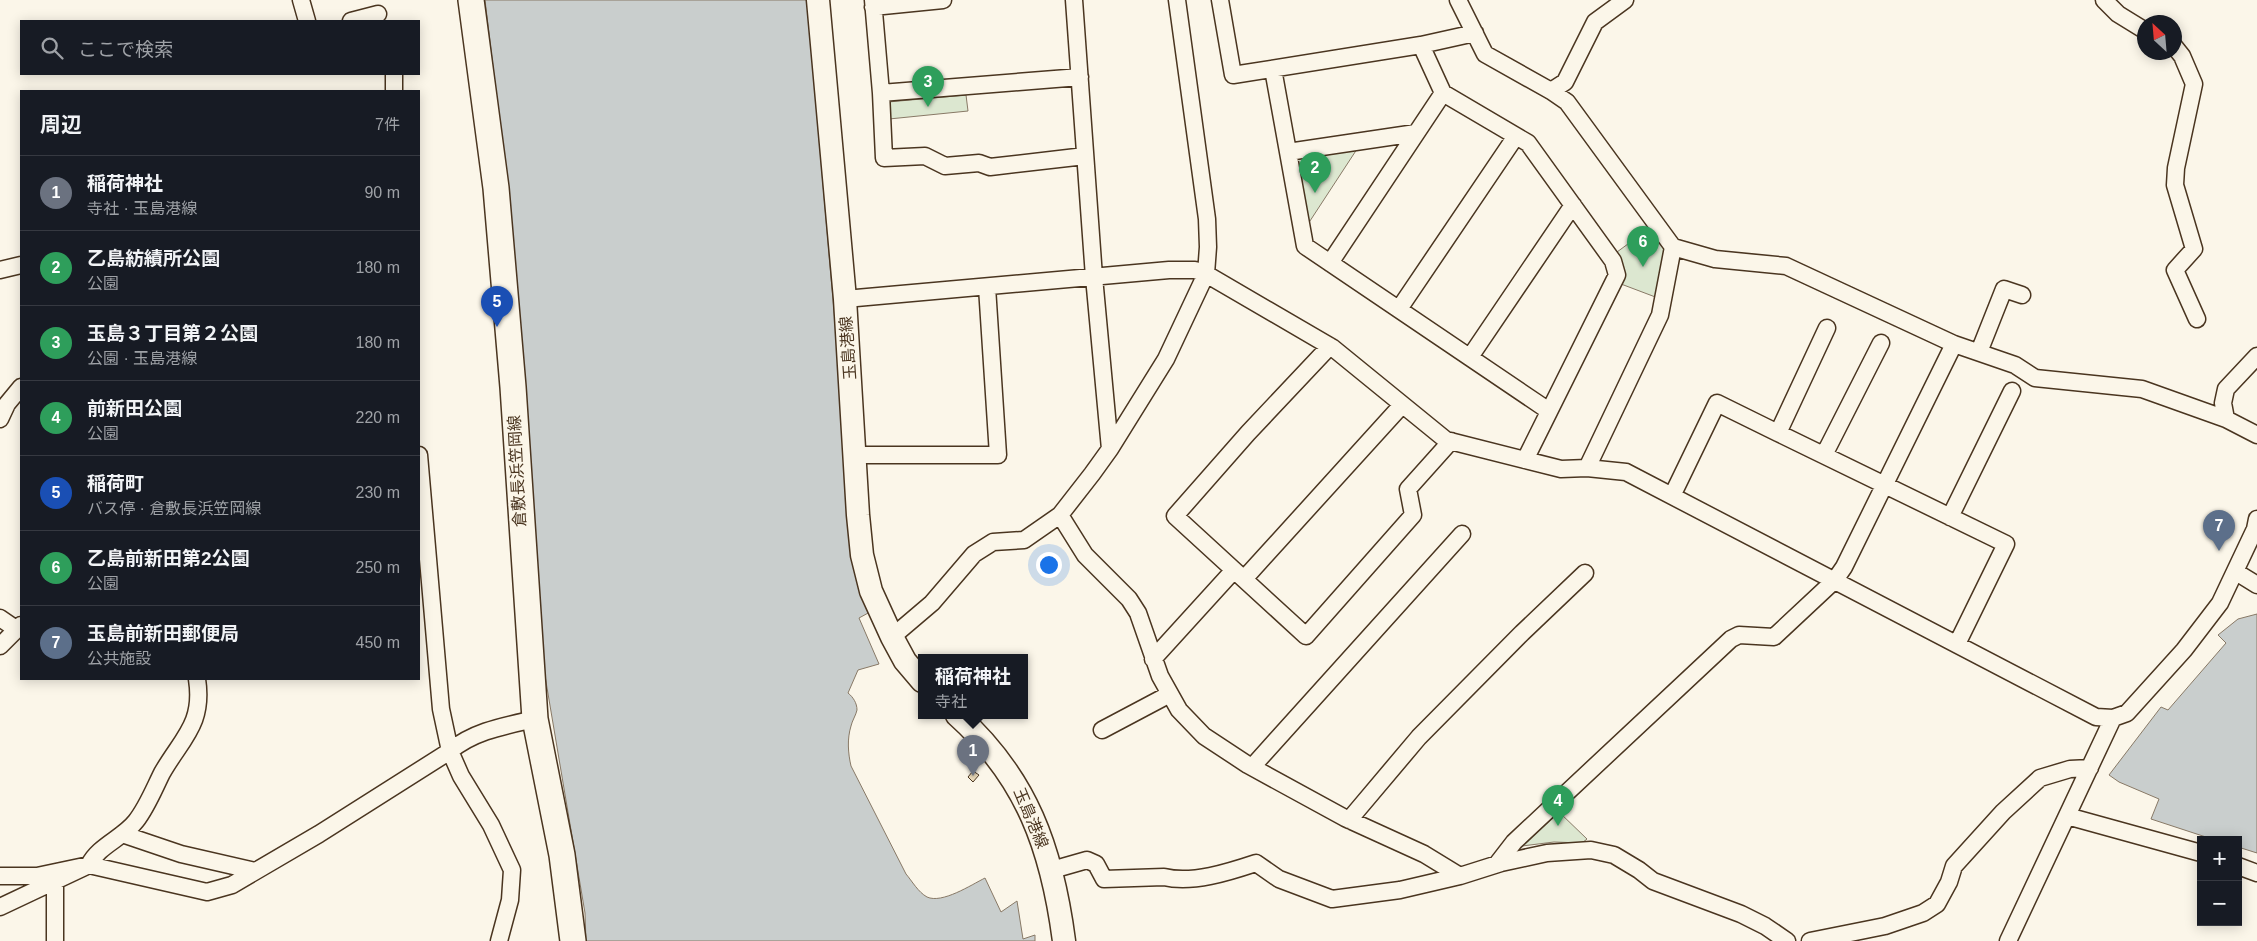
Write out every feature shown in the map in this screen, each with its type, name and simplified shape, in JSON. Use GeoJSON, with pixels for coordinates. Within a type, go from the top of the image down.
{"type":"FeatureCollection","features":[{"type":"Feature","properties":{"kind":"main road","name":"倉敷長浜笠岡線"},"geometry":{"type":"LineString","coordinates":[[471,0],[496,188],[513,386],[535,719],[562,855],[573,941]]}},
{"type":"Feature","properties":{"kind":"main road","name":"玉島港線"},"geometry":{"type":"LineString","coordinates":[[818,0],[845,299],[862,555],[871,591],[892,637],[905,661],[918,676]]}},
{"type":"Feature","properties":{"kind":"main road","name":"玉島港線"},"geometry":{"type":"LineString","coordinates":[[961,719],[993,750],[1014,778],[1031,814],[1052,870],[1064,941]]}},
{"type":"Feature","properties":{"kind":"street"},"geometry":{"type":"LineString","coordinates":[[301,0],[307,20]]}},
{"type":"Feature","properties":{"kind":"street"},"geometry":{"type":"LineString","coordinates":[[943,0],[873,4],[882,93],[884,158],[925,156],[944,166],[979,163],[990,167],[1085,156]]}},
{"type":"Feature","properties":{"kind":"street"},"geometry":{"type":"LineString","coordinates":[[1074,0],[1094,277],[1110,449]]}},
{"type":"Feature","properties":{"kind":"street"},"geometry":{"type":"LineString","coordinates":[[892,637],[932,603],[974,554],[993,542],[1024,540],[1060,515],[1110,449],[1166,359],[1206,274],[1208,247],[1207,219],[1177,0]]}},
{"type":"Feature","properties":{"kind":"street"},"geometry":{"type":"LineString","coordinates":[[1220,0],[1233,75],[1421,45],[1475,33]]}},
{"type":"Feature","properties":{"kind":"street"},"geometry":{"type":"LineString","coordinates":[[1458,0],[1485,54],[1551,90],[1567,102],[1673,247],[1715,259],[1786,266],[1954,344],[2015,365],[2035,378],[2142,389],[2226,419],[2257,436]]}},
{"type":"Feature","properties":{"kind":"street"},"geometry":{"type":"LineString","coordinates":[[1551,90],[1565,82],[1595,22],[1625,0]]}},
{"type":"Feature","properties":{"kind":"street"},"geometry":{"type":"LineString","coordinates":[[2104,0],[2118,14],[2137,26]]}},
{"type":"Feature","properties":{"kind":"street"},"geometry":{"type":"LineString","coordinates":[[354,20],[378,12]]}},
{"type":"Feature","properties":{"kind":"street"},"geometry":{"type":"LineString","coordinates":[[1421,45],[1443,94],[1528,143],[1613,261],[1617,275],[1525,460]]}},
{"type":"Feature","properties":{"kind":"street"},"geometry":{"type":"LineString","coordinates":[[2182,56],[2194,84],[2176,168],[2175,185],[2194,249],[2175,270],[2197,318]]}},
{"type":"Feature","properties":{"kind":"street"},"geometry":{"type":"LineString","coordinates":[[1273,69],[1305,246],[1549,410]]}},
{"type":"Feature","properties":{"kind":"street"},"geometry":{"type":"LineString","coordinates":[[394,75],[394,90]]}},
{"type":"Feature","properties":{"kind":"street"},"geometry":{"type":"LineString","coordinates":[[882,93],[1080,77]]}},
{"type":"Feature","properties":{"kind":"street"},"geometry":{"type":"LineString","coordinates":[[1330,263],[1443,94]]}},
{"type":"Feature","properties":{"kind":"street"},"geometry":{"type":"LineString","coordinates":[[1288,152],[1416,133]]}},
{"type":"Feature","properties":{"kind":"street"},"geometry":{"type":"LineString","coordinates":[[1399,309],[1516,136]]}},
{"type":"Feature","properties":{"kind":"street"},"geometry":{"type":"LineString","coordinates":[[1470,357],[1574,205]]}},
{"type":"Feature","properties":{"kind":"street"},"geometry":{"type":"LineString","coordinates":[[1587,468],[1660,315],[1673,247]]}},
{"type":"Feature","properties":{"kind":"street"},"geometry":{"type":"LineString","coordinates":[[0,270],[20,265]]}},
{"type":"Feature","properties":{"kind":"street"},"geometry":{"type":"LineString","coordinates":[[845,299],[1169,270],[1195,270],[1206,274],[1330,346],[1446,440],[1561,469],[1587,468],[1626,472],[2096,717],[2113,718],[2127,713],[2184,650],[2220,603],[2255,529],[2257,519]]}},
{"type":"Feature","properties":{"kind":"street"},"geometry":{"type":"LineString","coordinates":[[854,456],[998,455],[987,287]]}},
{"type":"Feature","properties":{"kind":"street"},"geometry":{"type":"LineString","coordinates":[[1979,352],[2004,289],[2022,296]]}},
{"type":"Feature","properties":{"kind":"street"},"geometry":{"type":"LineString","coordinates":[[1778,433],[1827,328]]}},
{"type":"Feature","properties":{"kind":"street"},"geometry":{"type":"LineString","coordinates":[[1824,455],[1881,343]]}},
{"type":"Feature","properties":{"kind":"street"},"geometry":{"type":"LineString","coordinates":[[1497,864],[1514,842],[1731,639],[1739,635],[1774,637],[1835,580],[1844,567],[1954,344]]}},
{"type":"Feature","properties":{"kind":"street"},"geometry":{"type":"LineString","coordinates":[[1330,346],[1248,433],[1176,516],[1306,636],[1412,515],[1408,489],[1451,441]]}},
{"type":"Feature","properties":{"kind":"street"},"geometry":{"type":"LineString","coordinates":[[2226,419],[2222,403],[2226,389],[2257,356]]}},
{"type":"Feature","properties":{"kind":"street"},"geometry":{"type":"LineString","coordinates":[[0,419],[7,404],[20,388]]}},
{"type":"Feature","properties":{"kind":"street"},"geometry":{"type":"LineString","coordinates":[[1950,517],[2012,391]]}},
{"type":"Feature","properties":{"kind":"street"},"geometry":{"type":"LineString","coordinates":[[1672,496],[1717,403],[2006,544],[1957,644]]}},
{"type":"Feature","properties":{"kind":"street"},"geometry":{"type":"LineString","coordinates":[[1153,659],[1239,575],[1402,404]]}},
{"type":"Feature","properties":{"kind":"street"},"geometry":{"type":"LineString","coordinates":[[420,489],[421,523],[441,709],[450,751],[461,776],[491,825],[512,870],[510,900],[499,941]]}},
{"type":"Feature","properties":{"kind":"street"},"geometry":{"type":"LineString","coordinates":[[1060,515],[1085,555],[1129,599],[1138,613],[1153,659],[1170,694],[1179,710],[1204,736],[1252,767],[1349,820],[1424,854],[1460,876]]}},
{"type":"Feature","properties":{"kind":"street"},"geometry":{"type":"LineString","coordinates":[[1252,767],[1462,534]]}},
{"type":"Feature","properties":{"kind":"street"},"geometry":{"type":"LineString","coordinates":[[2236,572],[2257,585]]}},
{"type":"Feature","properties":{"kind":"street"},"geometry":{"type":"LineString","coordinates":[[1349,820],[1419,737],[1522,633],[1585,573]]}},
{"type":"Feature","properties":{"kind":"street"},"geometry":{"type":"LineString","coordinates":[[0,618],[19,627],[0,646]]}},
{"type":"Feature","properties":{"kind":"street"},"geometry":{"type":"LineString","coordinates":[[0,907],[89,865],[93,857],[136,821],[164,770],[188,736],[198,707],[197,680]]}},
{"type":"Feature","properties":{"kind":"street"},"geometry":{"type":"LineString","coordinates":[[1102,730],[1170,694]]}},
{"type":"Feature","properties":{"kind":"street"},"geometry":{"type":"LineString","coordinates":[[2008,941],[2113,718]]}},
{"type":"Feature","properties":{"kind":"street"},"geometry":{"type":"LineString","coordinates":[[0,876],[37,876],[89,865],[207,892],[232,886],[316,836],[450,751],[464,740],[476,734],[535,719]]}},
{"type":"Feature","properties":{"kind":"street"},"geometry":{"type":"LineString","coordinates":[[1810,941],[1885,926],[1923,913],[1937,904],[1949,882],[1954,866],[2003,812],[2040,778],[2070,770],[2090,768]]}},
{"type":"Feature","properties":{"kind":"street"},"geometry":{"type":"LineString","coordinates":[[2067,816],[2197,852]]}},
{"type":"Feature","properties":{"kind":"street"},"geometry":{"type":"LineString","coordinates":[[122,834],[181,854],[255,871]]}},
{"type":"Feature","properties":{"kind":"street"},"geometry":{"type":"LineString","coordinates":[[1052,870],[1087,860],[1096,864],[1104,879],[1171,878],[1211,876],[1256,863],[1279,879],[1332,899],[1400,890],[1460,876],[1497,864],[1568,851],[1591,850],[1614,856],[1653,880],[1741,914],[1788,941]]}},
{"type":"Feature","properties":{"kind":"street"},"geometry":{"type":"LineString","coordinates":[[2242,867],[2257,873]]}},
{"type":"Feature","properties":{"kind":"street"},"geometry":{"type":"LineString","coordinates":[[55,882],[55,941]]}},
{"type":"Feature","properties":{"kind":"green space"},"geometry":{"type":"Polygon","coordinates":[[[966,95],[968,111],[889,119],[888,102],[966,95]]]}},
{"type":"Feature","properties":{"kind":"green space"},"geometry":{"type":"Polygon","coordinates":[[[1359,146],[1308,224],[1296,162],[1302,156],[1359,146]]]}},
{"type":"Feature","properties":{"kind":"green space"},"geometry":{"type":"Polygon","coordinates":[[[1651,227],[1669,250],[1658,298],[1621,284],[1622,267],[1617,252],[1651,227]]]}},
{"type":"Feature","properties":{"kind":"green space"},"geometry":{"type":"Polygon","coordinates":[[[1559,812],[1587,839],[1582,843],[1554,842],[1522,846],[1559,812]]]}},
{"type":"Feature","properties":{"kind":"shaded area"},"geometry":{"type":"Polygon","coordinates":[[[485,0],[807,0],[842,403],[870,612],[859,618],[879,664],[858,670],[848,693],[852,696],[857,710],[849,736],[851,766],[906,874],[921,892],[927,897],[940,898],[956,893],[985,878],[1001,912],[1017,901],[1023,939],[1035,935],[1035,941],[586,941],[585,913],[543,664],[528,444],[498,109],[485,0]]]}},
{"type":"Feature","properties":{"kind":"shaded area"},"geometry":{"type":"Polygon","coordinates":[[[2257,614],[2257,853],[2242,848],[2242,836],[2203,836],[2151,819],[2159,799],[2119,782],[2109,775],[2161,707],[2168,710],[2226,643],[2218,635],[2238,619],[2257,614]]]}},
{"type":"Feature","properties":{"kind":"building"},"geometry":{"type":"Polygon","coordinates":[[[973,771],[979,775],[973,782],[968,777],[973,771]]]}},
{"type":"Feature","properties":{"kind":"place","name":"玉島３丁目第２公園"},"geometry":{"type":"Point","coordinates":[928,107]}},
{"type":"Feature","properties":{"kind":"place","name":"乙島紡績所公園"},"geometry":{"type":"Point","coordinates":[1315,193]}},
{"type":"Feature","properties":{"kind":"place","name":"乙島前新田第2公園"},"geometry":{"type":"Point","coordinates":[1643,267]}},
{"type":"Feature","properties":{"kind":"place","name":"稲荷町"},"geometry":{"type":"Point","coordinates":[497,327]}},
{"type":"Feature","properties":{"kind":"place","name":"玉島前新田郵便局"},"geometry":{"type":"Point","coordinates":[2219,551]}},
{"type":"Feature","properties":{"kind":"place","name":"稲荷神社"},"geometry":{"type":"Point","coordinates":[973,776]}},
{"type":"Feature","properties":{"kind":"place","name":"前新田公園"},"geometry":{"type":"Point","coordinates":[1558,826]}}]}
